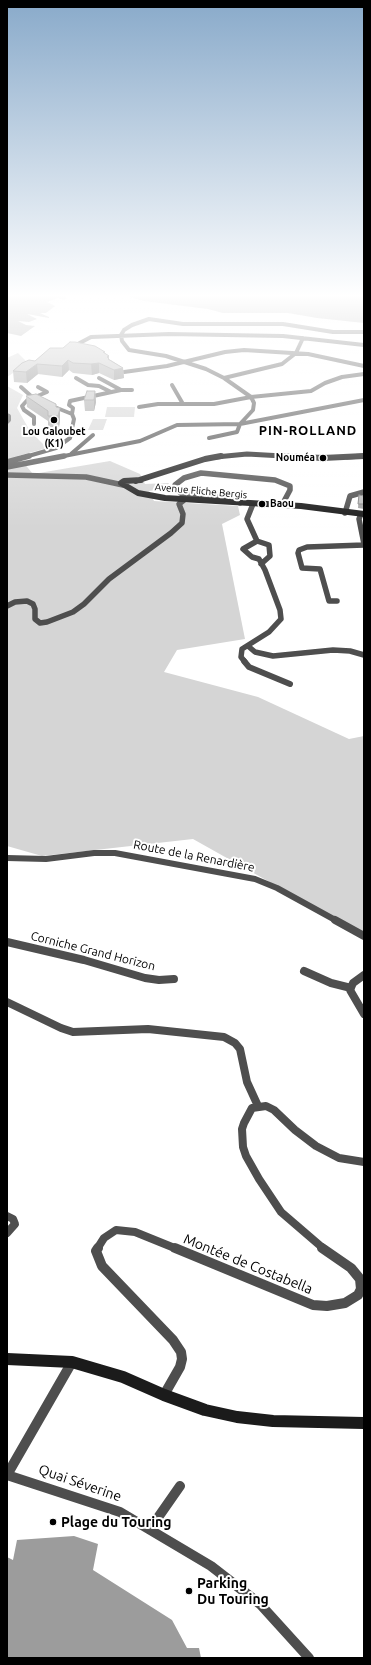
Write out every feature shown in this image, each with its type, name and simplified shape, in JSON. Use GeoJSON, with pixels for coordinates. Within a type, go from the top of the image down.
{"type":"FeatureCollection","features":[{"type":"Feature","properties":{"kind":"street"},"geometry":{"type":"LineString","coordinates":[[209,438],[236,432],[240,424],[253,410],[254,403],[251,397],[224,378],[211,373]]}},
{"type":"Feature","properties":{"kind":"street"},"geometry":{"type":"LineString","coordinates":[[224,378],[246,373]]}},
{"type":"Feature","properties":{"kind":"street"},"geometry":{"type":"LineString","coordinates":[[139,407],[183,404],[214,404],[251,397],[311,391],[325,383],[342,377],[364,374]]}},
{"type":"Feature","properties":{"kind":"street"},"geometry":{"type":"LineString","coordinates":[[76,378],[88,385],[100,386],[111,392]]}},
{"type":"Feature","properties":{"kind":"street"},"geometry":{"type":"LineString","coordinates":[[99,378],[121,390]]}},
{"type":"Feature","properties":{"kind":"street"},"geometry":{"type":"LineString","coordinates":[[172,385],[183,404]]}},
{"type":"Feature","properties":{"kind":"street"},"geometry":{"type":"LineString","coordinates":[[21,387],[33,397],[44,400],[72,414]]}},
{"type":"Feature","properties":{"kind":"street"},"geometry":{"type":"LineString","coordinates":[[34,424],[34,417],[24,410],[22,406],[33,397],[46,392],[38,387]]}},
{"type":"Feature","properties":{"kind":"street"},"geometry":{"type":"LineString","coordinates":[[7,462],[56,448],[67,441],[70,438],[74,419],[72,414],[73,408],[69,405],[70,401],[121,390],[132,390]]}},
{"type":"Feature","properties":{"kind":"street"},"geometry":{"type":"LineString","coordinates":[[7,467],[140,441],[176,425],[240,424],[364,400]]}},
{"type":"Feature","properties":{"kind":"street"},"geometry":{"type":"LineString","coordinates":[[7,415],[10,416],[7,422]]}},
{"type":"Feature","properties":{"kind":"street"},"geometry":{"type":"LineString","coordinates":[[69,455],[93,435]]}},
{"type":"Feature","properties":{"kind":"street"},"geometry":{"type":"LineString","coordinates":[[128,484],[163,474],[205,459],[225,455],[246,454],[317,458],[364,456]]}},
{"type":"Feature","properties":{"kind":"street"},"geometry":{"type":"LineString","coordinates":[[240,503],[240,501],[235,498],[183,495],[176,489],[175,485],[184,478],[200,473],[274,480],[290,486],[290,490],[282,505]]}},
{"type":"Feature","properties":{"kind":"street","name":"Avenue Fliche Bergis"},"geometry":{"type":"LineString","coordinates":[[7,475],[86,477],[128,484],[138,493],[152,496],[184,500],[313,507],[345,513],[362,514]]}},
{"type":"Feature","properties":{"kind":"street"},"geometry":{"type":"LineString","coordinates":[[345,513],[350,496],[364,492]]}},
{"type":"Feature","properties":{"kind":"street"},"geometry":{"type":"LineString","coordinates":[[7,606],[15,602],[27,601],[33,604],[35,609],[35,619],[40,623],[47,622],[73,612],[84,604],[109,579],[171,533],[182,523],[183,514],[179,504],[184,500]]}},
{"type":"Feature","properties":{"kind":"street"},"geometry":{"type":"LineString","coordinates":[[253,504],[247,519],[257,541]]}},
{"type":"Feature","properties":{"kind":"street"},"geometry":{"type":"LineString","coordinates":[[337,601],[329,601],[320,569],[302,568],[298,553],[299,550],[307,547],[364,545],[359,519],[362,514]]}},
{"type":"Feature","properties":{"kind":"street"},"geometry":{"type":"LineString","coordinates":[[261,564],[270,556],[269,545],[257,541],[243,548],[252,557],[259,559],[261,564],[280,610],[281,620],[270,632],[242,650],[240,657],[249,667],[290,684]]}},
{"type":"Feature","properties":{"kind":"street"},"geometry":{"type":"LineString","coordinates":[[248,646],[254,652],[273,656],[333,650],[355,652],[364,655]]}},
{"type":"Feature","properties":{"kind":"street","name":"Route de la Renardière"},"geometry":{"type":"LineString","coordinates":[[7,858],[46,859],[94,853],[115,853],[255,879],[278,888],[364,936]]}},
{"type":"Feature","properties":{"kind":"street","name":"Corniche Grand Horizon"},"geometry":{"type":"LineString","coordinates":[[7,942],[84,960],[145,978],[159,980],[174,979]]}},
{"type":"Feature","properties":{"kind":"street"},"geometry":{"type":"LineString","coordinates":[[304,971],[331,983],[350,988]]}},
{"type":"Feature","properties":{"kind":"street"},"geometry":{"type":"LineString","coordinates":[[364,975],[353,983],[350,988],[351,993],[364,1014]]}},
{"type":"Feature","properties":{"kind":"street"},"geometry":{"type":"LineString","coordinates":[[7,1002],[61,1028],[73,1032],[148,1030],[224,1037],[235,1043],[242,1053],[247,1082],[258,1106],[266,1106],[274,1110],[295,1130],[322,1149],[346,1160],[364,1162]]}},
{"type":"Feature","properties":{"kind":"street","name":"Montée de Costabella"},"geometry":{"type":"LineString","coordinates":[[164,1395],[180,1367],[182,1359],[180,1352],[173,1340],[105,1270],[99,1261],[96,1251],[104,1238],[109,1234],[121,1230],[135,1232],[312,1305],[327,1306],[345,1303],[352,1299],[361,1289],[362,1283],[357,1274],[320,1247],[281,1212],[258,1179],[246,1156],[242,1137],[244,1123],[252,1108],[258,1106]]}},
{"type":"Feature","properties":{"kind":"street"},"geometry":{"type":"LineString","coordinates":[[7,1216],[13,1219],[15,1224],[7,1233]]}},
{"type":"Feature","properties":{"kind":"street"},"geometry":{"type":"LineString","coordinates":[[7,1359],[72,1362],[123,1377],[164,1395],[205,1410],[237,1417],[273,1421],[364,1423]]}},
{"type":"Feature","properties":{"kind":"street"},"geometry":{"type":"LineString","coordinates":[[7,1475],[72,1362]]}},
{"type":"Feature","properties":{"kind":"street","name":"Quai Séverine"},"geometry":{"type":"LineString","coordinates":[[7,1475],[120,1512],[150,1529],[211,1566],[260,1604],[309,1658]]}},
{"type":"Feature","properties":{"kind":"street"},"geometry":{"type":"LineString","coordinates":[[150,1529],[180,1486]]}},
{"type":"Feature","properties":{"kind":"shaded area"},"geometry":{"type":"Polygon","coordinates":[[[7,373],[13,373],[7,377],[7,373]]]}},
{"type":"Feature","properties":{"kind":"shaded area"},"geometry":{"type":"Polygon","coordinates":[[[7,386],[23,395],[17,408],[30,431],[47,448],[18,456],[33,474],[110,461],[140,474],[145,484],[169,483],[165,489],[149,491],[154,501],[238,506],[240,515],[222,524],[245,639],[177,650],[164,672],[258,697],[349,739],[364,736],[364,935],[193,839],[42,856],[7,846],[7,386]]]}},
{"type":"Feature","properties":{"kind":"shaded area"},"geometry":{"type":"Polygon","coordinates":[[[107,407],[135,407],[134,417],[105,417],[107,407]]]}},
{"type":"Feature","properties":{"kind":"shaded area"},"geometry":{"type":"Polygon","coordinates":[[[93,419],[107,419],[103,430],[88,430],[93,419]]]}},
{"type":"Feature","properties":{"kind":"shaded area"},"geometry":{"type":"Polygon","coordinates":[[[74,1536],[98,1544],[93,1570],[172,1620],[187,1648],[199,1648],[201,1658],[7,1658],[7,1557],[13,1560],[17,1540],[74,1536]]]}},
{"type":"Feature","properties":{"kind":"building"},"geometry":{"type":"Polygon","coordinates":[[[87,391],[95,391],[94,400],[84,400],[87,391]]]}},
{"type":"Feature","properties":{"kind":"building"},"geometry":{"type":"Polygon","coordinates":[[[36,394],[56,404],[56,407],[60,408],[58,416],[48,416],[48,411],[26,396],[36,394]]]}},
{"type":"Feature","properties":{"kind":"building"},"geometry":{"type":"Polygon","coordinates":[[[359,495],[364,496],[364,504],[358,504],[359,495]]]}},
{"type":"Feature","properties":{"kind":"place","name":"Lou Galoubet (K1)"},"geometry":{"type":"Point","coordinates":[54,420]}},
{"type":"Feature","properties":{"kind":"place","name":"Nouméa"},"geometry":{"type":"Point","coordinates":[323,458]}},
{"type":"Feature","properties":{"kind":"place","name":"Baou"},"geometry":{"type":"Point","coordinates":[262,504]}},
{"type":"Feature","properties":{"kind":"place","name":"Plage du Touring"},"geometry":{"type":"Point","coordinates":[53,1522]}},
{"type":"Feature","properties":{"kind":"place","name":"Parking Du Touring"},"geometry":{"type":"Point","coordinates":[189,1591]}},
{"type":"Feature","properties":{"kind":"district","name":"PIN-ROLLAND"},"geometry":{"type":"Point","coordinates":[308,431]}}]}
